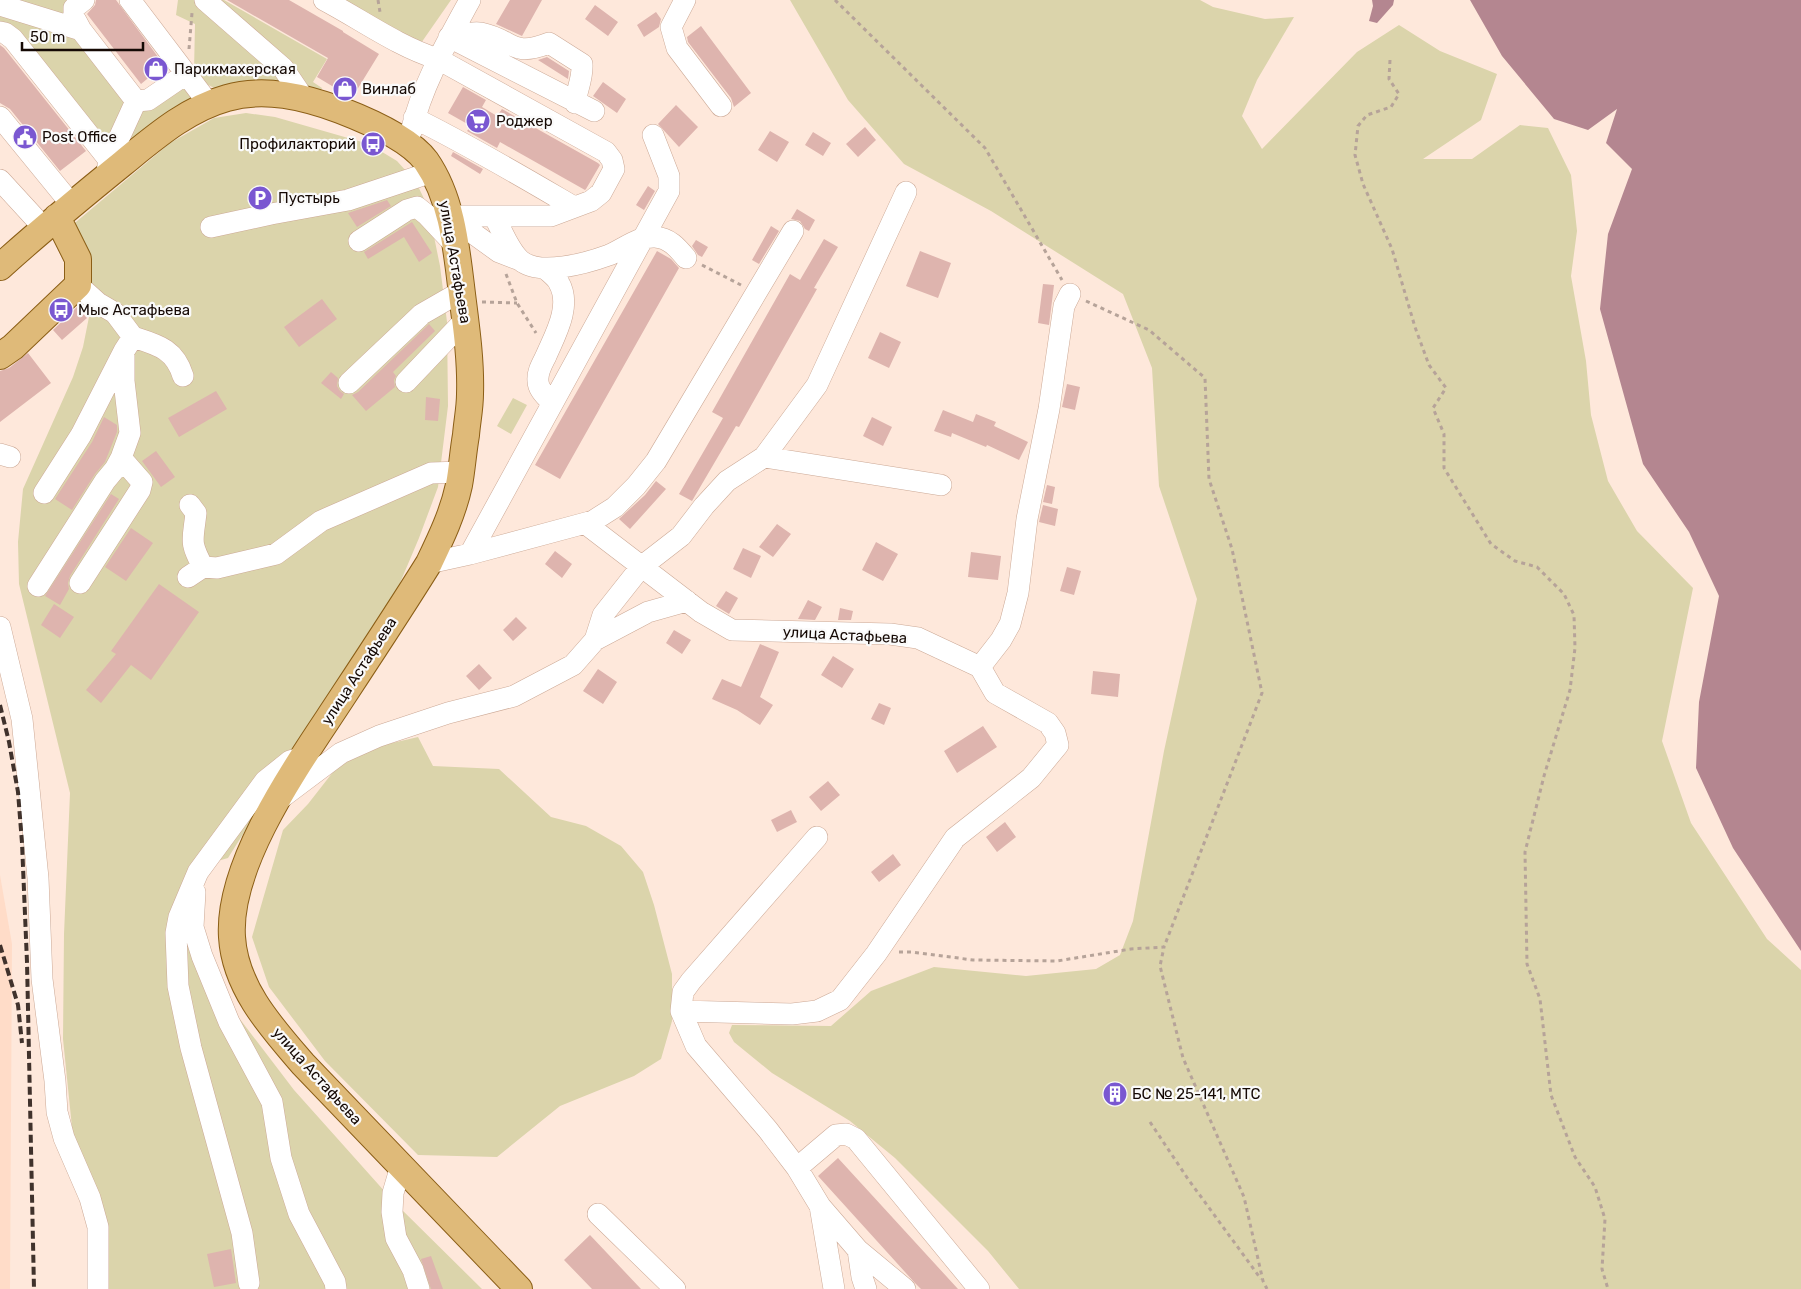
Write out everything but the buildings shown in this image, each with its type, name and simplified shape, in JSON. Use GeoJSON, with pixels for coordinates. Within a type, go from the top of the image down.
{"type":"FeatureCollection","features":[{"type":"Feature","properties":{"kind":"main road","name":"улица Астафьева"},"geometry":{"type":"LineString","coordinates":[[0,267],[58,217],[107,169],[174,122],[209,104],[228,98],[258,93],[304,99],[366,121],[408,144],[425,160],[442,190],[455,245],[462,291],[470,395],[458,487],[446,526],[429,562],[403,605],[302,758],[276,802],[248,858],[235,897],[232,938],[239,970],[254,1002],[273,1029],[303,1064],[519,1289]]}},
{"type":"Feature","properties":{"kind":"main road"},"geometry":{"type":"LineString","coordinates":[[0,356],[13,347],[78,285],[78,259],[58,217]]}},
{"type":"Feature","properties":{"kind":"street"},"geometry":{"type":"LineString","coordinates":[[84,0],[74,8],[74,17],[81,30],[136,101]]}},
{"type":"Feature","properties":{"kind":"street"},"geometry":{"type":"LineString","coordinates":[[130,0],[209,104]]}},
{"type":"Feature","properties":{"kind":"street"},"geometry":{"type":"LineString","coordinates":[[324,0],[356,17],[399,44],[438,59],[606,152],[612,160],[614,169],[600,193],[591,201],[551,216],[449,216]]}},
{"type":"Feature","properties":{"kind":"street"},"geometry":{"type":"LineString","coordinates":[[408,144],[414,118],[438,59],[470,0]]}},
{"type":"Feature","properties":{"kind":"street"},"geometry":{"type":"LineString","coordinates":[[684,0],[671,27],[677,48],[721,106]]}},
{"type":"Feature","properties":{"kind":"street"},"geometry":{"type":"LineString","coordinates":[[0,5],[81,30]]}},
{"type":"Feature","properties":{"kind":"street"},"geometry":{"type":"LineString","coordinates":[[199,8],[284,68],[304,99]]}},
{"type":"Feature","properties":{"kind":"street"},"geometry":{"type":"LineString","coordinates":[[0,32],[5,32],[13,39],[107,169]]}},
{"type":"Feature","properties":{"kind":"street"},"geometry":{"type":"LineString","coordinates":[[479,33],[506,43],[515,49],[532,49],[548,43],[582,64],[583,76],[578,87],[584,107],[449,37],[479,33]]}},
{"type":"Feature","properties":{"kind":"street"},"geometry":{"type":"LineString","coordinates":[[136,101],[148,100],[186,74]]}},
{"type":"Feature","properties":{"kind":"street"},"geometry":{"type":"LineString","coordinates":[[107,169],[136,101]]}},
{"type":"Feature","properties":{"kind":"street"},"geometry":{"type":"LineString","coordinates":[[0,118],[58,217]]}},
{"type":"Feature","properties":{"kind":"street"},"geometry":{"type":"LineString","coordinates":[[414,118],[489,156],[574,207]]}},
{"type":"Feature","properties":{"kind":"street"},"geometry":{"type":"LineString","coordinates":[[470,554],[669,191],[669,176],[653,135]]}},
{"type":"Feature","properties":{"kind":"street"},"geometry":{"type":"LineString","coordinates":[[211,227],[348,200],[432,172]]}},
{"type":"Feature","properties":{"kind":"street"},"geometry":{"type":"LineString","coordinates":[[0,180],[58,217]]}},
{"type":"Feature","properties":{"kind":"street"},"geometry":{"type":"LineString","coordinates":[[276,802],[341,753],[379,736],[448,713],[514,696],[573,666],[595,640],[604,615],[642,567],[681,536],[704,506],[727,481],[764,457],[817,385],[906,192]]}},
{"type":"Feature","properties":{"kind":"street"},"geometry":{"type":"LineString","coordinates":[[359,241],[407,210],[417,207],[455,245]]}},
{"type":"Feature","properties":{"kind":"street"},"geometry":{"type":"LineString","coordinates":[[449,216],[499,252],[532,266],[546,269],[585,262],[610,254],[643,238],[653,236],[677,246],[686,258]]}},
{"type":"Feature","properties":{"kind":"street"},"geometry":{"type":"LineString","coordinates":[[494,216],[520,260]]}},
{"type":"Feature","properties":{"kind":"street"},"geometry":{"type":"LineString","coordinates":[[429,562],[470,554],[586,524],[616,507],[656,461],[793,231]]}},
{"type":"Feature","properties":{"kind":"street"},"geometry":{"type":"LineString","coordinates":[[546,269],[559,283],[563,299],[560,326],[538,372],[537,380],[539,387],[552,403]]}},
{"type":"Feature","properties":{"kind":"street"},"geometry":{"type":"LineString","coordinates":[[38,586],[121,458],[130,433],[124,381],[129,344],[115,313],[98,303],[78,285]]}},
{"type":"Feature","properties":{"kind":"street"},"geometry":{"type":"LineString","coordinates":[[349,383],[422,314],[462,291]]}},
{"type":"Feature","properties":{"kind":"street"},"geometry":{"type":"LineString","coordinates":[[681,1010],[792,1014],[817,1011],[840,1000],[876,954],[955,838],[1030,778],[1058,745],[1055,733],[1048,723],[995,693],[980,667],[1001,640],[1010,624],[1018,593],[1027,518],[1049,409],[1064,306],[1070,294]]}},
{"type":"Feature","properties":{"kind":"street"},"geometry":{"type":"LineString","coordinates":[[406,382],[465,320]]}},
{"type":"Feature","properties":{"kind":"street"},"geometry":{"type":"LineString","coordinates":[[129,344],[165,349],[174,357],[183,376]]}},
{"type":"Feature","properties":{"kind":"street"},"geometry":{"type":"LineString","coordinates":[[44,493],[81,435],[129,344]]}},
{"type":"Feature","properties":{"kind":"street"},"geometry":{"type":"LineString","coordinates":[[764,457],[941,485]]}},
{"type":"Feature","properties":{"kind":"street"},"geometry":{"type":"LineString","coordinates":[[80,583],[140,490],[142,482],[121,458]]}},
{"type":"Feature","properties":{"kind":"street"},"geometry":{"type":"LineString","coordinates":[[190,504],[196,514],[192,539],[195,572],[276,554],[321,521],[430,473],[461,472]]}},
{"type":"Feature","properties":{"kind":"street","name":"улица Астафьева"},"geometry":{"type":"LineString","coordinates":[[586,524],[701,612],[732,630],[890,634],[918,638],[980,667]]}},
{"type":"Feature","properties":{"kind":"street"},"geometry":{"type":"LineString","coordinates":[[595,640],[648,612],[687,601]]}},
{"type":"Feature","properties":{"kind":"street"},"geometry":{"type":"LineString","coordinates":[[0,627],[22,719],[38,878],[42,980],[56,1080],[57,1112],[64,1138],[90,1198],[98,1227],[98,1289]]}},
{"type":"Feature","properties":{"kind":"street"},"geometry":{"type":"LineString","coordinates":[[249,1284],[242,1233],[190,1048],[178,986],[176,933],[179,916],[198,872],[265,781],[290,761],[302,758]]}},
{"type":"Feature","properties":{"kind":"street"},"geometry":{"type":"LineString","coordinates":[[817,836],[691,981],[683,992],[681,1010],[696,1046],[798,1168],[820,1206],[858,1250],[905,1289]]}},
{"type":"Feature","properties":{"kind":"street"},"geometry":{"type":"LineString","coordinates":[[198,872],[193,910],[194,927],[202,956],[229,1022],[272,1102],[282,1158],[299,1214],[335,1282],[336,1289]]}},
{"type":"Feature","properties":{"kind":"street"},"geometry":{"type":"LineString","coordinates":[[798,1168],[836,1135],[846,1134],[856,1139],[979,1289]]}},
{"type":"Feature","properties":{"kind":"street"},"geometry":{"type":"LineString","coordinates":[[401,1166],[393,1193],[393,1221],[396,1238],[419,1289]]}},
{"type":"Feature","properties":{"kind":"street"},"geometry":{"type":"LineString","coordinates":[[820,1206],[834,1289]]}},
{"type":"Feature","properties":{"kind":"street"},"geometry":{"type":"LineString","coordinates":[[598,1214],[675,1289]]}},
{"type":"Feature","properties":{"kind":"street"},"geometry":{"type":"LineString","coordinates":[[858,1250],[862,1277],[866,1289]]}},
{"type":"Feature","properties":{"kind":"path"},"geometry":{"type":"LineString","coordinates":[[835,0],[985,148],[1070,294],[1149,330],[1205,378],[1209,479],[1232,549],[1262,693],[1164,947],[1160,966],[1183,1058],[1244,1197],[1263,1281]]}},
{"type":"Feature","properties":{"kind":"path"},"geometry":{"type":"LineString","coordinates":[[186,74],[199,8]]}},
{"type":"Feature","properties":{"kind":"path"},"geometry":{"type":"LineString","coordinates":[[1390,60],[1389,79],[1399,94],[1391,107],[1367,115],[1358,126],[1355,155],[1363,184],[1392,249],[1415,327],[1429,365],[1446,388],[1433,408],[1444,434],[1444,468],[1491,544],[1515,561],[1537,567],[1564,594],[1574,615],[1574,648],[1570,690],[1544,776],[1525,852],[1526,964],[1540,999],[1551,1095],[1575,1157],[1595,1187],[1605,1219],[1602,1269],[1608,1289]]}},
{"type":"Feature","properties":{"kind":"path"},"geometry":{"type":"LineString","coordinates":[[499,252],[517,303],[549,349]]}},
{"type":"Feature","properties":{"kind":"path"},"geometry":{"type":"LineString","coordinates":[[713,269],[756,293]]}},
{"type":"Feature","properties":{"kind":"path"},"geometry":{"type":"LineString","coordinates":[[503,303],[517,303]]}},
{"type":"Feature","properties":{"kind":"path"},"geometry":{"type":"LineString","coordinates":[[876,954],[912,952],[973,960],[1056,961],[1131,949],[1164,947]]}},
{"type":"Feature","properties":{"kind":"path"},"geometry":{"type":"LineString","coordinates":[[1150,1122],[1188,1179],[1267,1289]]}},
{"type":"Feature","properties":{"kind":"shaded area"},"geometry":{"type":"Polygon","coordinates":[[[0,0],[79,0],[70,7],[142,100],[179,79],[193,91],[190,100],[117,153],[0,36],[0,0]]]}},
{"type":"Feature","properties":{"kind":"shaded area"},"geometry":{"type":"Polygon","coordinates":[[[178,0],[224,0],[327,59],[313,82],[322,88],[317,99],[216,89],[201,81],[194,71],[195,24],[176,15],[178,0]]]}},
{"type":"Feature","properties":{"kind":"shaded area"},"geometry":{"type":"Polygon","coordinates":[[[337,0],[451,0],[419,46],[337,0]]]}},
{"type":"Feature","properties":{"kind":"shaded area"},"geometry":{"type":"Polygon","coordinates":[[[790,0],[1200,0],[1213,7],[1265,19],[1294,17],[1257,80],[1242,116],[1262,149],[1357,52],[1399,25],[1440,51],[1497,74],[1481,120],[1423,159],[1472,159],[1520,125],[1548,128],[1571,175],[1577,231],[1571,276],[1586,361],[1591,415],[1608,481],[1637,531],[1693,588],[1662,741],[1691,823],[1767,939],[1801,970],[1801,1289],[1019,1289],[988,1251],[895,1158],[850,1121],[772,1073],[734,1042],[729,1033],[732,1025],[831,1026],[871,991],[934,967],[1026,976],[1096,969],[1120,955],[1133,921],[1164,751],[1197,599],[1159,486],[1152,368],[1123,294],[991,211],[904,164],[848,100],[790,0]]]}},
{"type":"Feature","properties":{"kind":"shaded area"},"geometry":{"type":"Polygon","coordinates":[[[1372,0],[1394,0],[1393,5],[1377,23],[1369,21],[1373,6],[1372,0]]]}},
{"type":"Feature","properties":{"kind":"shaded area"},"geometry":{"type":"Polygon","coordinates":[[[1470,0],[1801,0],[1801,951],[1733,848],[1696,768],[1699,702],[1719,596],[1689,532],[1643,464],[1600,309],[1608,234],[1632,169],[1606,143],[1617,109],[1588,130],[1554,119],[1502,56],[1470,0]]]}},
{"type":"Feature","properties":{"kind":"shaded area"},"geometry":{"type":"Polygon","coordinates":[[[246,113],[275,117],[369,144],[397,161],[416,182],[428,207],[440,266],[447,322],[448,406],[438,487],[397,590],[228,858],[193,868],[183,927],[223,997],[294,1090],[395,1203],[482,1289],[103,1289],[74,1147],[63,1039],[64,934],[70,793],[19,584],[18,542],[23,489],[73,377],[83,347],[89,317],[90,294],[64,232],[170,143],[214,118],[246,113]]]}},
{"type":"Feature","properties":{"kind":"shaded area"},"geometry":{"type":"Polygon","coordinates":[[[513,398],[527,405],[511,434],[497,426],[513,398]]]}},
{"type":"Feature","properties":{"kind":"shaded area"},"geometry":{"type":"Polygon","coordinates":[[[418,737],[433,766],[499,769],[551,817],[586,826],[621,846],[643,872],[654,905],[672,974],[672,1021],[661,1059],[634,1076],[560,1106],[497,1157],[418,1155],[325,1061],[269,987],[252,937],[283,830],[308,804],[333,772],[362,750],[418,737]]]}},
{"type":"Feature","properties":{"kind":"shaded area"},"geometry":{"type":"Polygon","coordinates":[[[0,875],[12,944],[10,1289],[0,1289],[0,875]]]}},
{"type":"Feature","properties":{"kind":"railway"},"geometry":{"type":"LineString","coordinates":[[0,705],[18,792],[22,843],[27,962],[34,1289]]}},
{"type":"Feature","properties":{"kind":"railway"},"geometry":{"type":"LineString","coordinates":[[0,945],[18,1005],[22,1043]]}},
{"type":"Feature","properties":{"kind":"place","name":"Парикмахерская"},"geometry":{"type":"Point","coordinates":[156,69]}},
{"type":"Feature","properties":{"kind":"place","name":"Винлаб"},"geometry":{"type":"Point","coordinates":[345,89]}},
{"type":"Feature","properties":{"kind":"place","name":"Роджер"},"geometry":{"type":"Point","coordinates":[478,121]}},
{"type":"Feature","properties":{"kind":"place","name":"Post Office"},"geometry":{"type":"Point","coordinates":[25,137]}},
{"type":"Feature","properties":{"kind":"place","name":"Профилакторий"},"geometry":{"type":"Point","coordinates":[373,144]}},
{"type":"Feature","properties":{"kind":"place","name":"Пустырь"},"geometry":{"type":"Point","coordinates":[260,198]}},
{"type":"Feature","properties":{"kind":"place","name":"Мыс Астафьева"},"geometry":{"type":"Point","coordinates":[61,310]}},
{"type":"Feature","properties":{"kind":"place","name":"БС № 25-141, МТС"},"geometry":{"type":"Point","coordinates":[1115,1094]}}]}
